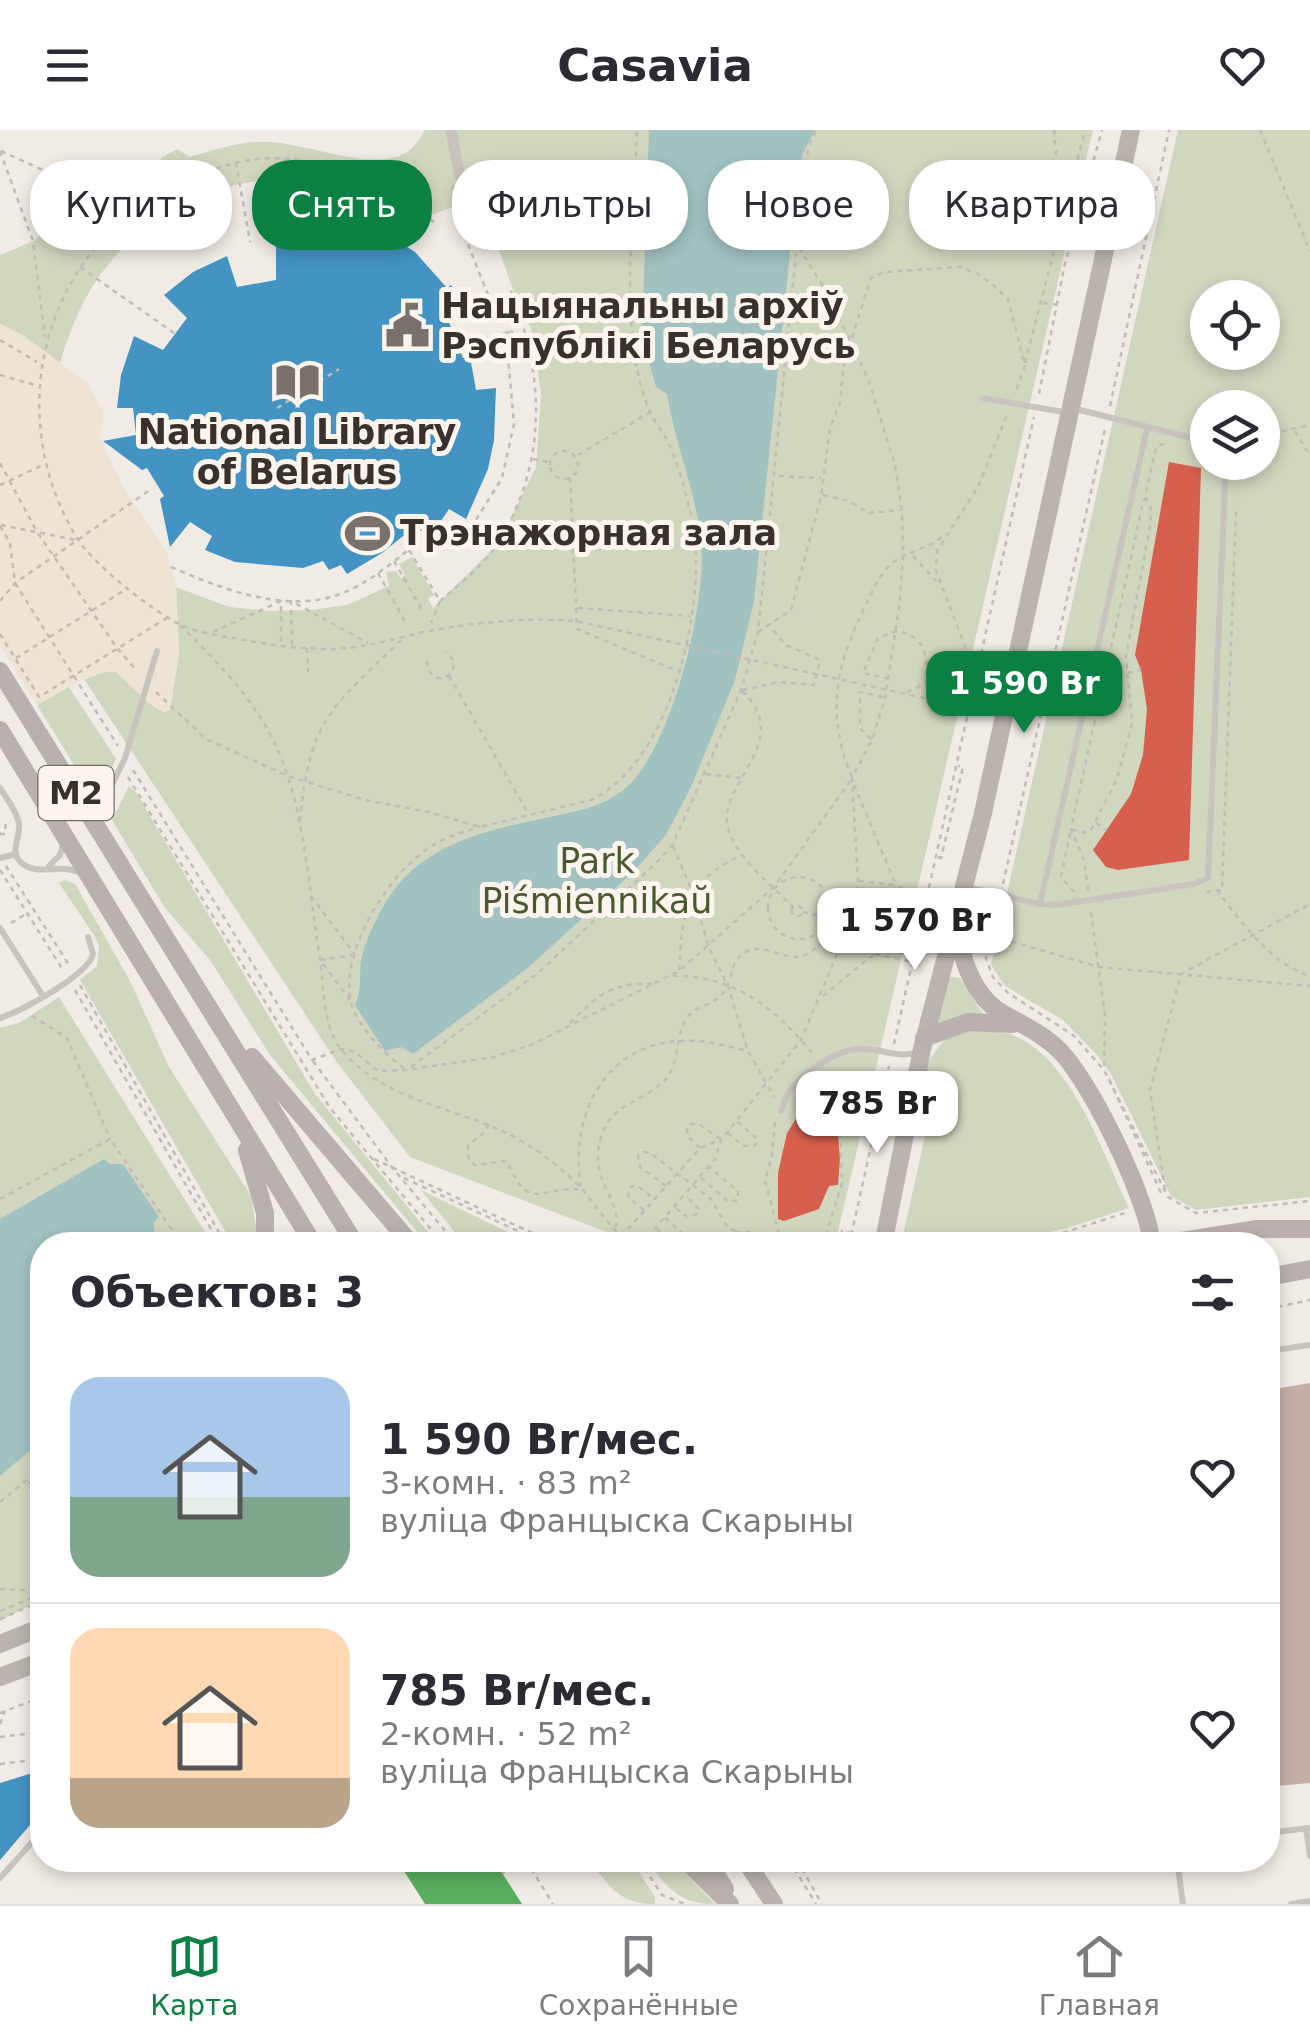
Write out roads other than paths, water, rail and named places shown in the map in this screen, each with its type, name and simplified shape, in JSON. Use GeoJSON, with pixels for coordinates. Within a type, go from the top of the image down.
{"type":"FeatureCollection","features":[{"type":"Feature","properties":{"kind":"main road"},"geometry":{"type":"LineString","coordinates":[[886,1232],[923,1044],[983,813],[1130,130]]}},
{"type":"Feature","properties":{"kind":"main road","name":"М2"},"geometry":{"type":"LineString","coordinates":[[8,665],[94,822],[348,1232]]}},
{"type":"Feature","properties":{"kind":"main road","name":"М2"},"geometry":{"type":"LineString","coordinates":[[0,730],[306,1232]]}},
{"type":"Feature","properties":{"kind":"main road"},"geometry":{"type":"LineString","coordinates":[[953,919],[974,984],[999,1012],[1048,1039],[1090,1094],[1144,1205],[1151,1232]]}},
{"type":"Feature","properties":{"kind":"main road"},"geometry":{"type":"LineString","coordinates":[[213,1011],[401,1232]]}},
{"type":"Feature","properties":{"kind":"main road"},"geometry":{"type":"LineString","coordinates":[[923,1044],[978,1020],[1028,1026]]}},
{"type":"Feature","properties":{"kind":"main road"},"geometry":{"type":"LineString","coordinates":[[242,1130],[265,1213],[265,1232]]}},
{"type":"Feature","properties":{"kind":"main road"},"geometry":{"type":"LineString","coordinates":[[1238,1232],[1310,1228]]}},
{"type":"Feature","properties":{"kind":"main road"},"geometry":{"type":"LineString","coordinates":[[1280,1275],[1310,1269]]}},
{"type":"Feature","properties":{"kind":"main road"},"geometry":{"type":"LineString","coordinates":[[0,1644],[30,1631]]}},
{"type":"Feature","properties":{"kind":"main road"},"geometry":{"type":"LineString","coordinates":[[0,1677],[30,1666]]}},
{"type":"Feature","properties":{"kind":"main road"},"geometry":{"type":"LineString","coordinates":[[698,1872],[733,1904]]}},
{"type":"Feature","properties":{"kind":"main road"},"geometry":{"type":"LineString","coordinates":[[714,1872],[733,1904]]}},
{"type":"Feature","properties":{"kind":"main road"},"geometry":{"type":"LineString","coordinates":[[753,1872],[776,1904]]}},
{"type":"Feature","properties":{"kind":"main road"},"geometry":{"type":"LineString","coordinates":[[763,1872],[776,1904]]}},
{"type":"Feature","properties":{"kind":"street"},"geometry":{"type":"LineString","coordinates":[[450,130],[457,160]]}},
{"type":"Feature","properties":{"kind":"lane"},"geometry":{"type":"LineString","coordinates":[[460,348],[507,334]]}},
{"type":"Feature","properties":{"kind":"lane"},"geometry":{"type":"LineString","coordinates":[[983,398],[1070,411],[1190,438]]}},
{"type":"Feature","properties":{"kind":"lane"},"geometry":{"type":"LineString","coordinates":[[1040,904],[1147,429]]}},
{"type":"Feature","properties":{"kind":"lane"},"geometry":{"type":"LineString","coordinates":[[962,886],[1040,904],[1194,884],[1208,878],[1225,480]]}},
{"type":"Feature","properties":{"kind":"lane"},"geometry":{"type":"LineString","coordinates":[[94,822],[126,758],[157,651]]}},
{"type":"Feature","properties":{"kind":"lane"},"geometry":{"type":"LineString","coordinates":[[0,788],[18,823],[16,854],[22,864],[37,869],[72,869],[100,893]]}},
{"type":"Feature","properties":{"kind":"lane"},"geometry":{"type":"LineString","coordinates":[[37,869],[51,866],[60,856],[62,828]]}},
{"type":"Feature","properties":{"kind":"lane"},"geometry":{"type":"LineString","coordinates":[[0,858],[16,854]]}},
{"type":"Feature","properties":{"kind":"lane"},"geometry":{"type":"LineString","coordinates":[[0,929],[43,996]]}},
{"type":"Feature","properties":{"kind":"lane"},"geometry":{"type":"LineString","coordinates":[[0,1018],[22,1010],[92,960],[93,948],[88,938]]}},
{"type":"Feature","properties":{"kind":"lane"},"geometry":{"type":"LineString","coordinates":[[898,1056],[923,1044]]}},
{"type":"Feature","properties":{"kind":"lane"},"geometry":{"type":"LineString","coordinates":[[780,1112],[789,1091],[840,1053],[861,1048],[898,1056],[917,1077]]}},
{"type":"Feature","properties":{"kind":"lane"},"geometry":{"type":"LineString","coordinates":[[1280,1350],[1310,1344]]}},
{"type":"Feature","properties":{"kind":"lane"},"geometry":{"type":"LineString","coordinates":[[1280,1832],[1308,1828],[1310,1856]]}},
{"type":"Feature","properties":{"kind":"lane"},"geometry":{"type":"LineString","coordinates":[[0,1878],[30,1844]]}},
{"type":"Feature","properties":{"kind":"lane"},"geometry":{"type":"LineString","coordinates":[[1179,1872],[1183,1904]]}},
{"type":"Feature","properties":{"kind":"lane"},"geometry":{"type":"LineString","coordinates":[[1291,1904],[1310,1902]]}},
{"type":"Feature","properties":{"kind":"water"},"geometry":{"type":"Polygon","coordinates":[[[649,130],[815,130],[801,160],[708,160],[708,250],[790,250],[754,601],[735,680],[691,787],[666,835],[634,871],[529,967],[413,1054],[401,1047],[385,1051],[355,1005],[367,942],[397,886],[414,869],[453,844],[593,806],[622,791],[645,765],[660,737],[684,670],[698,600],[701,542],[667,394],[656,387],[642,337],[645,250],[688,250],[688,160],[648,160],[649,130]]]}},
{"type":"Feature","properties":{"kind":"water"},"geometry":{"type":"Polygon","coordinates":[[[104,1159],[110,1164],[123,1164],[159,1217],[154,1222],[154,1232],[30,1232],[30,1450],[0,1476],[0,1219],[104,1159]]]}},
{"type":"Feature","properties":{"kind":"place","name":"Нацыянальны архіў Рэспублікі Беларусь"},"geometry":{"type":"Point","coordinates":[408,326]}},
{"type":"Feature","properties":{"kind":"place","name":"National Library of Belarus"},"geometry":{"type":"Point","coordinates":[297,382]}},
{"type":"Feature","properties":{"kind":"place","name":"Трэнажорная зала"},"geometry":{"type":"Point","coordinates":[367,533]}},
{"type":"Feature","properties":{"kind":"park label","name":"Park Piśmiennikaŭ"},"geometry":{"type":"Point","coordinates":[597,881]}}]}
